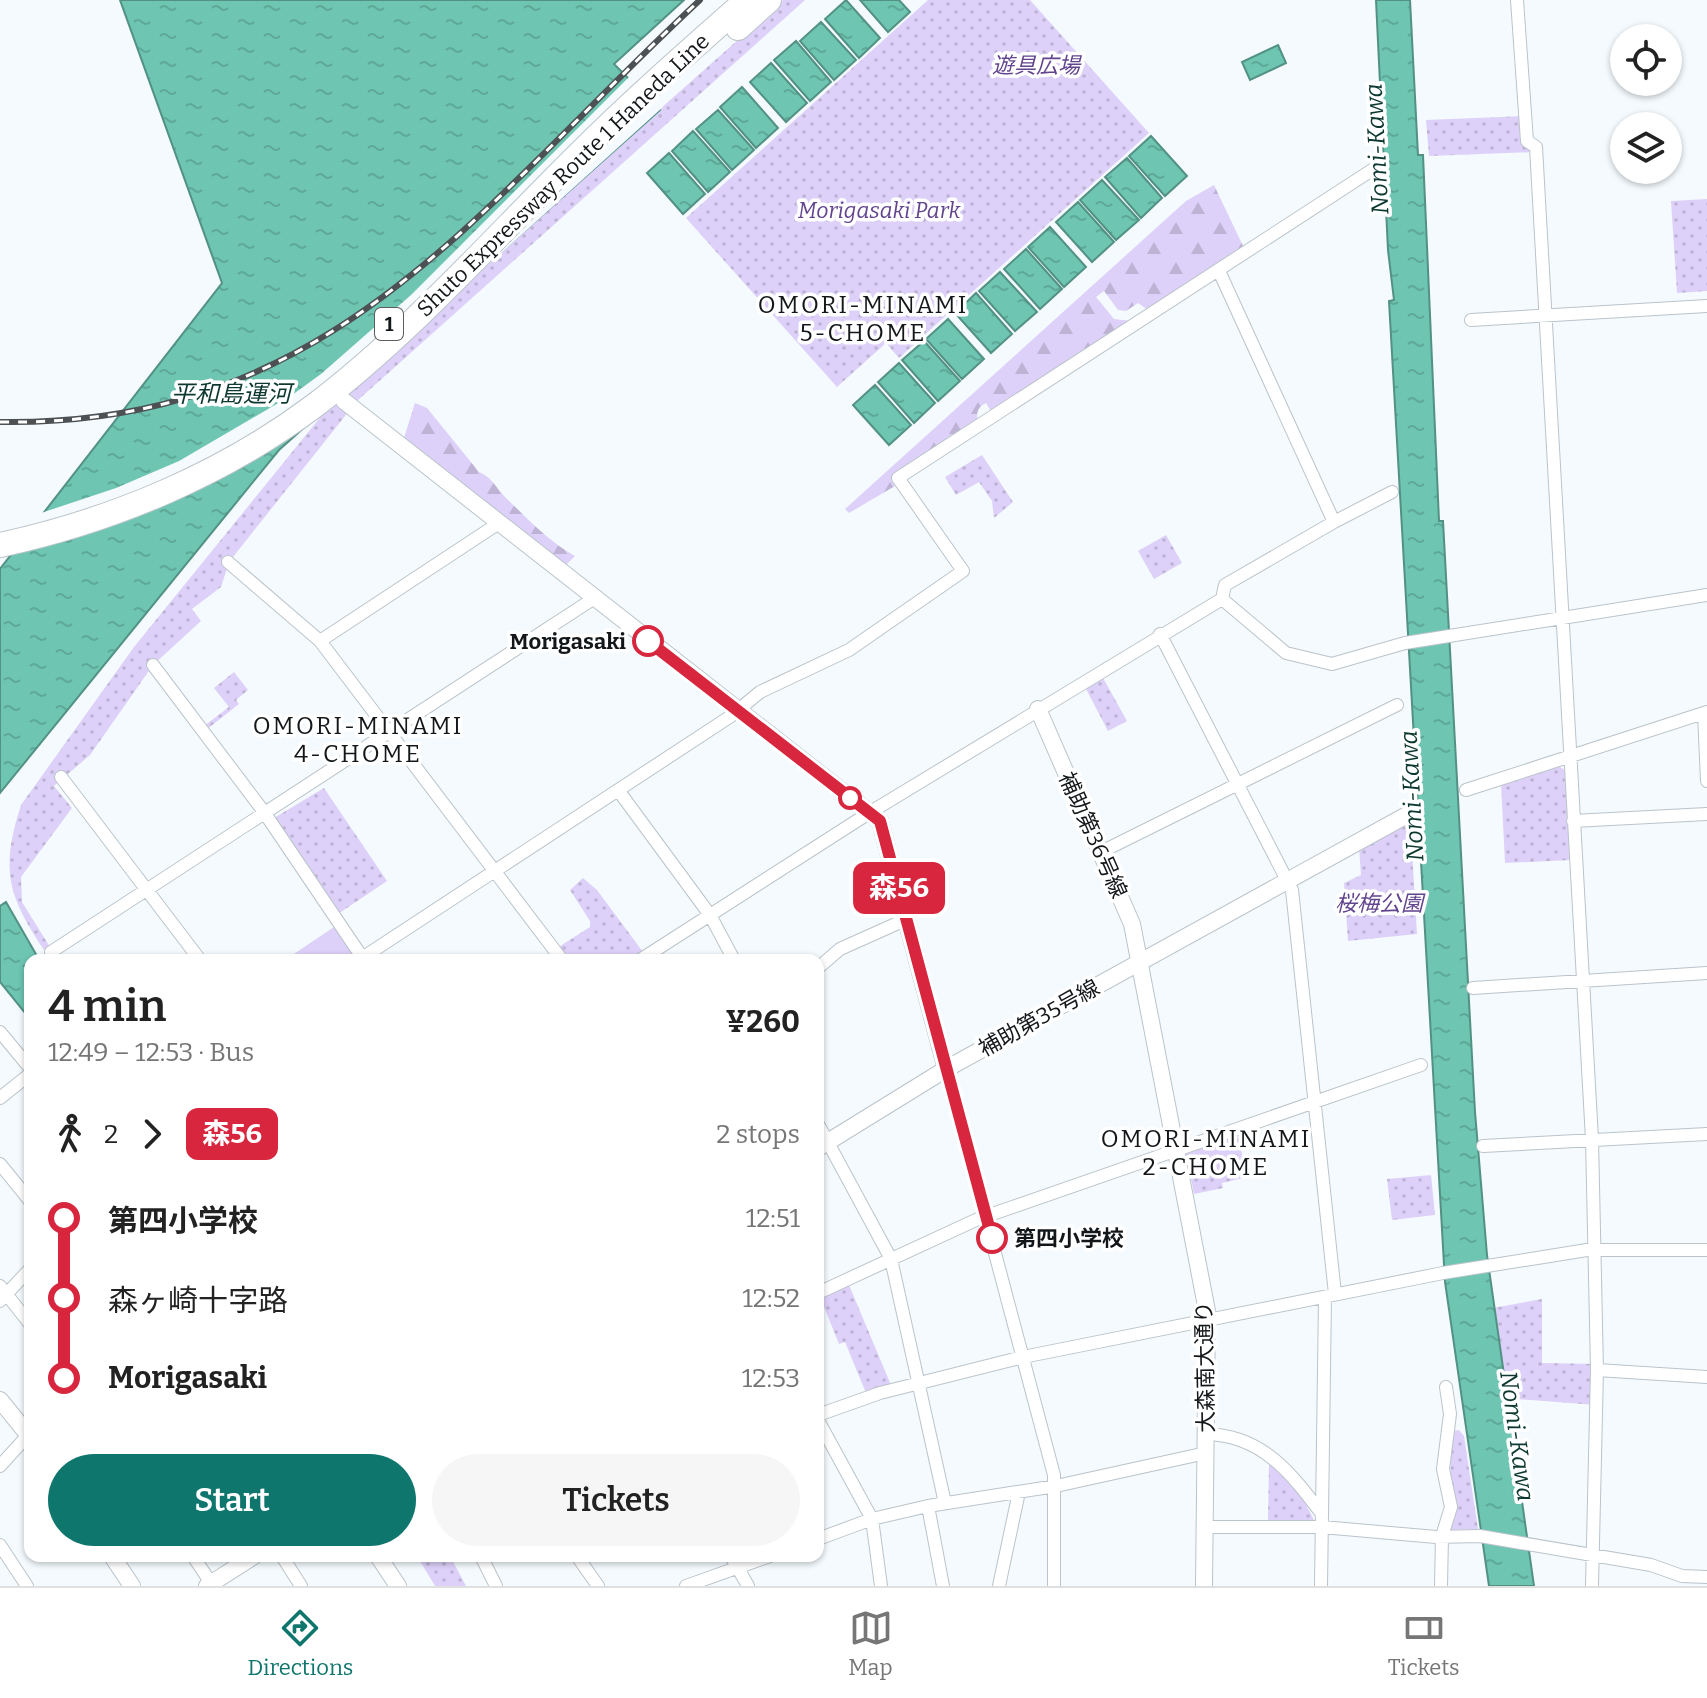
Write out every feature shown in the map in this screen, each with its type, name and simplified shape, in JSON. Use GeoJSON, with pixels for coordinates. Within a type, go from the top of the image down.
{"type":"FeatureCollection","features":[{"type":"Feature","properties":{"kind":"highway","name":"Shuto Expressway Route 1 Haneda Line"},"geometry":{"type":"LineString","coordinates":[[0,530],[74,511],[151,481],[228,442],[303,395],[375,337],[570,144],[718,13],[747,0]]}},
{"type":"Feature","properties":{"kind":"highway"},"geometry":{"type":"LineString","coordinates":[[438,297],[769,0]]}},
{"type":"Feature","properties":{"kind":"highway","name":"Shuto Expressway Route 1 Haneda Line"},"geometry":{"type":"LineString","coordinates":[[0,545],[117,512],[232,457],[312,407],[438,297],[718,13]]}},
{"type":"Feature","properties":{"kind":"street"},"geometry":{"type":"LineString","coordinates":[[1517,0],[1527,141],[1536,147],[1592,1139],[1597,1370],[1592,1586]]}},
{"type":"Feature","properties":{"kind":"street"},"geometry":{"type":"LineString","coordinates":[[370,954],[739,710],[760,692],[849,650],[963,571],[898,478],[1372,170]]}},
{"type":"Feature","properties":{"kind":"street"},"geometry":{"type":"LineString","coordinates":[[1219,271],[1334,522]]}},
{"type":"Feature","properties":{"kind":"street"},"geometry":{"type":"LineString","coordinates":[[1471,320],[1707,306]]}},
{"type":"Feature","properties":{"kind":"street"},"geometry":{"type":"LineString","coordinates":[[344,401],[880,821],[1056,1486],[1054,1586]]}},
{"type":"Feature","properties":{"kind":"street"},"geometry":{"type":"LineString","coordinates":[[649,954],[869,813],[1222,599],[1225,585],[1392,492]]}},
{"type":"Feature","properties":{"kind":"street"},"geometry":{"type":"LineString","coordinates":[[320,641],[499,523]]}},
{"type":"Feature","properties":{"kind":"street"},"geometry":{"type":"LineString","coordinates":[[228,562],[320,641],[557,954]]}},
{"type":"Feature","properties":{"kind":"street"},"geometry":{"type":"LineString","coordinates":[[1222,599],[1290,655],[1332,664],[1405,643],[1707,595]]}},
{"type":"Feature","properties":{"kind":"street"},"geometry":{"type":"LineString","coordinates":[[53,954],[51,952],[145,890],[593,599]]}},
{"type":"Feature","properties":{"kind":"street"},"geometry":{"type":"LineString","coordinates":[[1160,634],[1287,880],[1293,899],[1315,1103],[1330,1296],[1321,1586]]}},
{"type":"Feature","properties":{"kind":"street"},"geometry":{"type":"LineString","coordinates":[[153,665],[264,812],[359,954]]}},
{"type":"Feature","properties":{"kind":"street"},"geometry":{"type":"LineString","coordinates":[[1101,852],[1397,705]]}},
{"type":"Feature","properties":{"kind":"street","name":"補助第36号線"},"geometry":{"type":"LineString","coordinates":[[1038,709],[1132,924],[1138,963]]}},
{"type":"Feature","properties":{"kind":"street"},"geometry":{"type":"LineString","coordinates":[[1466,790],[1706,712],[1707,781]]}},
{"type":"Feature","properties":{"kind":"street"},"geometry":{"type":"LineString","coordinates":[[61,777],[195,954]]}},
{"type":"Feature","properties":{"kind":"street"},"geometry":{"type":"LineString","coordinates":[[618,790],[710,915],[731,954]]}},
{"type":"Feature","properties":{"kind":"street"},"geometry":{"type":"LineString","coordinates":[[1573,821],[1707,814]]}},
{"type":"Feature","properties":{"kind":"street","name":"補助第35号線"},"geometry":{"type":"LineString","coordinates":[[824,1144],[946,1069],[1407,815]]}},
{"type":"Feature","properties":{"kind":"street"},"geometry":{"type":"LineString","coordinates":[[824,963],[840,949],[907,919]]}},
{"type":"Feature","properties":{"kind":"street","name":"大森南大通り"},"geometry":{"type":"LineString","coordinates":[[1138,963],[1208,1320],[1204,1586]]}},
{"type":"Feature","properties":{"kind":"street"},"geometry":{"type":"LineString","coordinates":[[1473,988],[1707,973]]}},
{"type":"Feature","properties":{"kind":"street"},"geometry":{"type":"LineString","coordinates":[[0,1032],[24,1063]]}},
{"type":"Feature","properties":{"kind":"street"},"geometry":{"type":"LineString","coordinates":[[824,1290],[986,1217],[1421,1065]]}},
{"type":"Feature","properties":{"kind":"street"},"geometry":{"type":"LineString","coordinates":[[0,1098],[24,1076]]}},
{"type":"Feature","properties":{"kind":"street"},"geometry":{"type":"LineString","coordinates":[[1483,1146],[1707,1134]]}},
{"type":"Feature","properties":{"kind":"street"},"geometry":{"type":"LineString","coordinates":[[824,1147],[891,1259],[921,1383],[945,1503]]}},
{"type":"Feature","properties":{"kind":"street"},"geometry":{"type":"LineString","coordinates":[[0,1164],[24,1194]]}},
{"type":"Feature","properties":{"kind":"street"},"geometry":{"type":"LineString","coordinates":[[824,1415],[921,1383],[1023,1357],[1443,1273],[1596,1250],[1707,1250]]}},
{"type":"Feature","properties":{"kind":"street"},"geometry":{"type":"LineString","coordinates":[[24,1274],[2,1294],[24,1318]]}},
{"type":"Feature","properties":{"kind":"street"},"geometry":{"type":"LineString","coordinates":[[1597,1370],[1707,1377]]}},
{"type":"Feature","properties":{"kind":"street"},"geometry":{"type":"LineString","coordinates":[[1441,1586],[1442,1536],[1451,1507],[1443,1469],[1450,1414],[1446,1387]]}},
{"type":"Feature","properties":{"kind":"street"},"geometry":{"type":"LineString","coordinates":[[0,1400],[24,1429]]}},
{"type":"Feature","properties":{"kind":"street"},"geometry":{"type":"LineString","coordinates":[[824,1428],[872,1519],[881,1586]]}},
{"type":"Feature","properties":{"kind":"street"},"geometry":{"type":"LineString","coordinates":[[1206,1434],[1231,1436],[1267,1452],[1288,1470],[1322,1520]]}},
{"type":"Feature","properties":{"kind":"street"},"geometry":{"type":"LineString","coordinates":[[0,1466],[24,1440]]}},
{"type":"Feature","properties":{"kind":"street"},"geometry":{"type":"LineString","coordinates":[[824,1537],[872,1519],[928,1506],[1056,1486],[1206,1453]]}},
{"type":"Feature","properties":{"kind":"street"},"geometry":{"type":"LineString","coordinates":[[999,1586],[1019,1492]]}},
{"type":"Feature","properties":{"kind":"street"},"geometry":{"type":"LineString","coordinates":[[928,1506],[943,1586]]}},
{"type":"Feature","properties":{"kind":"street"},"geometry":{"type":"LineString","coordinates":[[1205,1527],[1322,1520],[1442,1536],[1480,1536],[1530,1543],[1651,1565],[1682,1576],[1707,1577]]}},
{"type":"Feature","properties":{"kind":"street"},"geometry":{"type":"LineString","coordinates":[[0,1545],[27,1586]]}},
{"type":"Feature","properties":{"kind":"street"},"geometry":{"type":"LineString","coordinates":[[116,1562],[132,1586]]}},
{"type":"Feature","properties":{"kind":"street"},"geometry":{"type":"LineString","coordinates":[[197,1562],[211,1585],[245,1562]]}},
{"type":"Feature","properties":{"kind":"street"},"geometry":{"type":"LineString","coordinates":[[286,1562],[301,1586]]}},
{"type":"Feature","properties":{"kind":"street"},"geometry":{"type":"LineString","coordinates":[[382,1562],[398,1586]]}},
{"type":"Feature","properties":{"kind":"street"},"geometry":{"type":"LineString","coordinates":[[484,1562],[496,1586]]}},
{"type":"Feature","properties":{"kind":"street"},"geometry":{"type":"LineString","coordinates":[[581,1562],[598,1586]]}},
{"type":"Feature","properties":{"kind":"street"},"geometry":{"type":"LineString","coordinates":[[686,1586],[734,1562],[748,1586]]}},
{"type":"Feature","properties":{"kind":"green space"},"geometry":{"type":"Polygon","coordinates":[[[783,0],[805,0],[357,401],[229,562],[221,587],[192,609],[201,621],[153,665],[90,755],[54,786],[72,808],[21,877],[22,902],[50,947],[44,950],[22,914],[11,882],[14,828],[21,805],[134,647],[340,393],[783,0]]]}},
{"type":"Feature","properties":{"kind":"green space","name":"Morigasaki Park"},"geometry":{"type":"Polygon","coordinates":[[[928,0],[1030,0],[1149,133],[899,358],[886,343],[837,387],[686,218],[928,0]]]}},
{"type":"Feature","properties":{"kind":"green space"},"geometry":{"type":"Polygon","coordinates":[[[1525,116],[1536,152],[1429,156],[1426,120],[1525,116]]]}},
{"type":"Feature","properties":{"kind":"green space"},"geometry":{"type":"Polygon","coordinates":[[[1214,185],[1244,248],[1148,310],[1138,303],[1126,311],[1118,310],[1104,291],[1096,297],[1114,319],[1131,321],[992,413],[986,403],[978,411],[978,422],[891,480],[895,486],[849,513],[845,509],[1186,201],[1214,185]]]}},
{"type":"Feature","properties":{"kind":"green space"},"geometry":{"type":"Polygon","coordinates":[[[1707,199],[1707,291],[1677,293],[1671,201],[1707,199]]]}},
{"type":"Feature","properties":{"kind":"green space"},"geometry":{"type":"Polygon","coordinates":[[[415,403],[427,408],[479,472],[491,480],[531,522],[575,556],[566,565],[404,438],[415,403]]]}},
{"type":"Feature","properties":{"kind":"green space"},"geometry":{"type":"Polygon","coordinates":[[[982,455],[1013,502],[994,518],[992,501],[979,482],[956,495],[945,477],[982,455]]]}},
{"type":"Feature","properties":{"kind":"green space"},"geometry":{"type":"Polygon","coordinates":[[[1166,535],[1182,563],[1154,579],[1138,551],[1166,535]]]}},
{"type":"Feature","properties":{"kind":"green space"},"geometry":{"type":"Polygon","coordinates":[[[234,672],[248,690],[236,700],[239,704],[206,730],[204,726],[229,707],[214,688],[234,672]]]}},
{"type":"Feature","properties":{"kind":"green space"},"geometry":{"type":"Polygon","coordinates":[[[1102,676],[1127,721],[1108,731],[1085,687],[1102,676]]]}},
{"type":"Feature","properties":{"kind":"green space"},"geometry":{"type":"Polygon","coordinates":[[[1557,765],[1566,771],[1571,860],[1505,863],[1501,783],[1557,765]]]}},
{"type":"Feature","properties":{"kind":"green space"},"geometry":{"type":"Polygon","coordinates":[[[324,788],[387,881],[338,914],[274,818],[324,788]]]}},
{"type":"Feature","properties":{"kind":"green space","name":"桜梅公園"},"geometry":{"type":"Polygon","coordinates":[[[1410,819],[1417,934],[1348,941],[1344,883],[1361,875],[1359,847],[1410,819]]]}},
{"type":"Feature","properties":{"kind":"green space"},"geometry":{"type":"Polygon","coordinates":[[[583,878],[597,890],[645,954],[557,954],[554,950],[590,927],[590,921],[570,890],[583,878]]]}},
{"type":"Feature","properties":{"kind":"green space"},"geometry":{"type":"Polygon","coordinates":[[[334,927],[353,954],[294,954],[334,927]]]}},
{"type":"Feature","properties":{"kind":"green space"},"geometry":{"type":"Polygon","coordinates":[[[1238,1135],[1246,1173],[1243,1178],[1222,1183],[1223,1188],[1194,1194],[1186,1154],[1238,1135]]]}},
{"type":"Feature","properties":{"kind":"green space"},"geometry":{"type":"Polygon","coordinates":[[[1431,1175],[1435,1215],[1392,1220],[1387,1179],[1431,1175]]]}},
{"type":"Feature","properties":{"kind":"green space"},"geometry":{"type":"Polygon","coordinates":[[[849,1285],[891,1385],[866,1393],[845,1342],[839,1344],[824,1307],[824,1295],[849,1285]]]}},
{"type":"Feature","properties":{"kind":"green space"},"geometry":{"type":"Polygon","coordinates":[[[1542,1299],[1542,1363],[1597,1364],[1596,1405],[1504,1398],[1493,1308],[1542,1299]]]}},
{"type":"Feature","properties":{"kind":"green space"},"geometry":{"type":"Polygon","coordinates":[[[1459,1430],[1464,1436],[1478,1529],[1448,1530],[1452,1431],[1459,1430]]]}},
{"type":"Feature","properties":{"kind":"green space"},"geometry":{"type":"Polygon","coordinates":[[[1269,1461],[1301,1495],[1314,1520],[1268,1520],[1269,1461]]]}},
{"type":"Feature","properties":{"kind":"green space"},"geometry":{"type":"Polygon","coordinates":[[[421,1562],[453,1562],[466,1586],[435,1586],[421,1562]]]}},
{"type":"Feature","properties":{"kind":"water","name":"平和島運河"},"geometry":{"type":"Polygon","coordinates":[[[120,0],[684,0],[614,64],[660,110],[279,450],[0,793],[0,569],[222,283],[120,0]]]}},
{"type":"Feature","properties":{"kind":"water"},"geometry":{"type":"Polygon","coordinates":[[[846,0],[880,38],[859,58],[825,19],[846,0]]]}},
{"type":"Feature","properties":{"kind":"water"},"geometry":{"type":"Polygon","coordinates":[[[860,0],[899,0],[910,12],[888,32],[860,0]]]}},
{"type":"Feature","properties":{"kind":"water"},"geometry":{"type":"Polygon","coordinates":[[[1376,0],[1410,0],[1418,155],[1423,155],[1439,521],[1443,521],[1475,1112],[1487,1255],[1534,1586],[1489,1586],[1445,1282],[1389,301],[1394,300],[1388,250],[1376,0]]]}},
{"type":"Feature","properties":{"kind":"water"},"geometry":{"type":"Polygon","coordinates":[[[821,22],[856,60],[834,80],[800,41],[821,22]]]}},
{"type":"Feature","properties":{"kind":"water"},"geometry":{"type":"Polygon","coordinates":[[[796,41],[831,82],[810,101],[774,60],[796,41]]]}},
{"type":"Feature","properties":{"kind":"water"},"geometry":{"type":"Polygon","coordinates":[[[1278,45],[1286,63],[1250,80],[1242,62],[1278,45]]]}},
{"type":"Feature","properties":{"kind":"water"},"geometry":{"type":"Polygon","coordinates":[[[771,63],[807,103],[786,122],[750,82],[771,63]]]}},
{"type":"Feature","properties":{"kind":"water"},"geometry":{"type":"Polygon","coordinates":[[[742,87],[778,128],[756,148],[720,107],[742,87]]]}},
{"type":"Feature","properties":{"kind":"water"},"geometry":{"type":"Polygon","coordinates":[[[718,110],[754,150],[732,170],[696,129],[718,110]]]}},
{"type":"Feature","properties":{"kind":"water"},"geometry":{"type":"Polygon","coordinates":[[[693,131],[730,172],[708,192],[672,151],[693,131]]]}},
{"type":"Feature","properties":{"kind":"water"},"geometry":{"type":"Polygon","coordinates":[[[1151,136],[1187,176],[1165,196],[1129,156],[1151,136]]]}},
{"type":"Feature","properties":{"kind":"water"},"geometry":{"type":"Polygon","coordinates":[[[669,153],[705,194],[683,214],[647,173],[669,153]]]}},
{"type":"Feature","properties":{"kind":"water"},"geometry":{"type":"Polygon","coordinates":[[[1127,158],[1162,198],[1141,218],[1105,177],[1127,158]]]}},
{"type":"Feature","properties":{"kind":"water"},"geometry":{"type":"Polygon","coordinates":[[[1102,180],[1139,220],[1116,240],[1080,200],[1102,180]]]}},
{"type":"Feature","properties":{"kind":"water"},"geometry":{"type":"Polygon","coordinates":[[[1078,202],[1114,242],[1092,262],[1056,222],[1078,202]]]}},
{"type":"Feature","properties":{"kind":"water"},"geometry":{"type":"Polygon","coordinates":[[[1050,227],[1086,267],[1064,287],[1028,247],[1050,227]]]}},
{"type":"Feature","properties":{"kind":"water"},"geometry":{"type":"Polygon","coordinates":[[[1026,249],[1062,289],[1040,309],[1004,269],[1026,249]]]}},
{"type":"Feature","properties":{"kind":"water"},"geometry":{"type":"Polygon","coordinates":[[[1000,272],[1037,312],[1015,331],[979,291],[1000,272]]]}},
{"type":"Feature","properties":{"kind":"water"},"geometry":{"type":"Polygon","coordinates":[[[976,293],[1012,334],[991,353],[955,313],[976,293]]]}},
{"type":"Feature","properties":{"kind":"water"},"geometry":{"type":"Polygon","coordinates":[[[948,319],[984,359],[962,379],[926,339],[948,319]]]}},
{"type":"Feature","properties":{"kind":"water"},"geometry":{"type":"Polygon","coordinates":[[[924,341],[960,381],[938,401],[902,360],[924,341]]]}},
{"type":"Feature","properties":{"kind":"water"},"geometry":{"type":"Polygon","coordinates":[[[899,363],[935,403],[914,423],[878,382],[899,363]]]}},
{"type":"Feature","properties":{"kind":"water"},"geometry":{"type":"Polygon","coordinates":[[[875,385],[911,425],[889,445],[853,405],[875,385]]]}},
{"type":"Feature","properties":{"kind":"water"},"geometry":{"type":"Polygon","coordinates":[[[6,902],[36,954],[24,954],[24,1012],[0,982],[0,906],[6,902]]]}},
{"type":"Feature","properties":{"kind":"pier"},"geometry":{"type":"Polygon","coordinates":[[[631,75],[663,107],[343,396],[45,546],[5,556],[38,514],[116,488],[179,461],[292,395],[321,374],[411,295],[631,75]]]}},
{"type":"Feature","properties":{"kind":"railway"},"geometry":{"type":"LineString","coordinates":[[0,422],[117,414],[219,387],[310,344],[393,289],[470,224],[700,0]]}},
{"type":"Feature","properties":{"kind":"bus line","name":"森56"},"geometry":{"type":"LineString","coordinates":[[648,641],[880,821],[992,1238]]}},
{"type":"Feature","properties":{"kind":"place","name":"Morigasaki"},"geometry":{"type":"Point","coordinates":[648,641]}},
{"type":"Feature","properties":{"kind":"place","name":"第四小学校"},"geometry":{"type":"Point","coordinates":[992,1238]}},
{"type":"Feature","properties":{"kind":"district","name":"OMORI-MINAMI 5-CHOME"},"geometry":{"type":"Point","coordinates":[863,319]}},
{"type":"Feature","properties":{"kind":"district","name":"OMORI-MINAMI 4-CHOME"},"geometry":{"type":"Point","coordinates":[358,740]}},
{"type":"Feature","properties":{"kind":"district","name":"OMORI-MINAMI 2-CHOME"},"geometry":{"type":"Point","coordinates":[1206,1153]}},
{"type":"Feature","properties":{"kind":"park label","name":"遊具広場"},"geometry":{"type":"Point","coordinates":[1036,65]}},
{"type":"Feature","properties":{"kind":"water label","name":"Nomi-Kawa"},"geometry":{"type":"Point","coordinates":[1377,149]}},
{"type":"Feature","properties":{"kind":"water label","name":"Nomi-Kawa"},"geometry":{"type":"Point","coordinates":[1412,796]}},
{"type":"Feature","properties":{"kind":"water label","name":"Nomi-Kawa"},"geometry":{"type":"Point","coordinates":[1517,1436]}}]}
